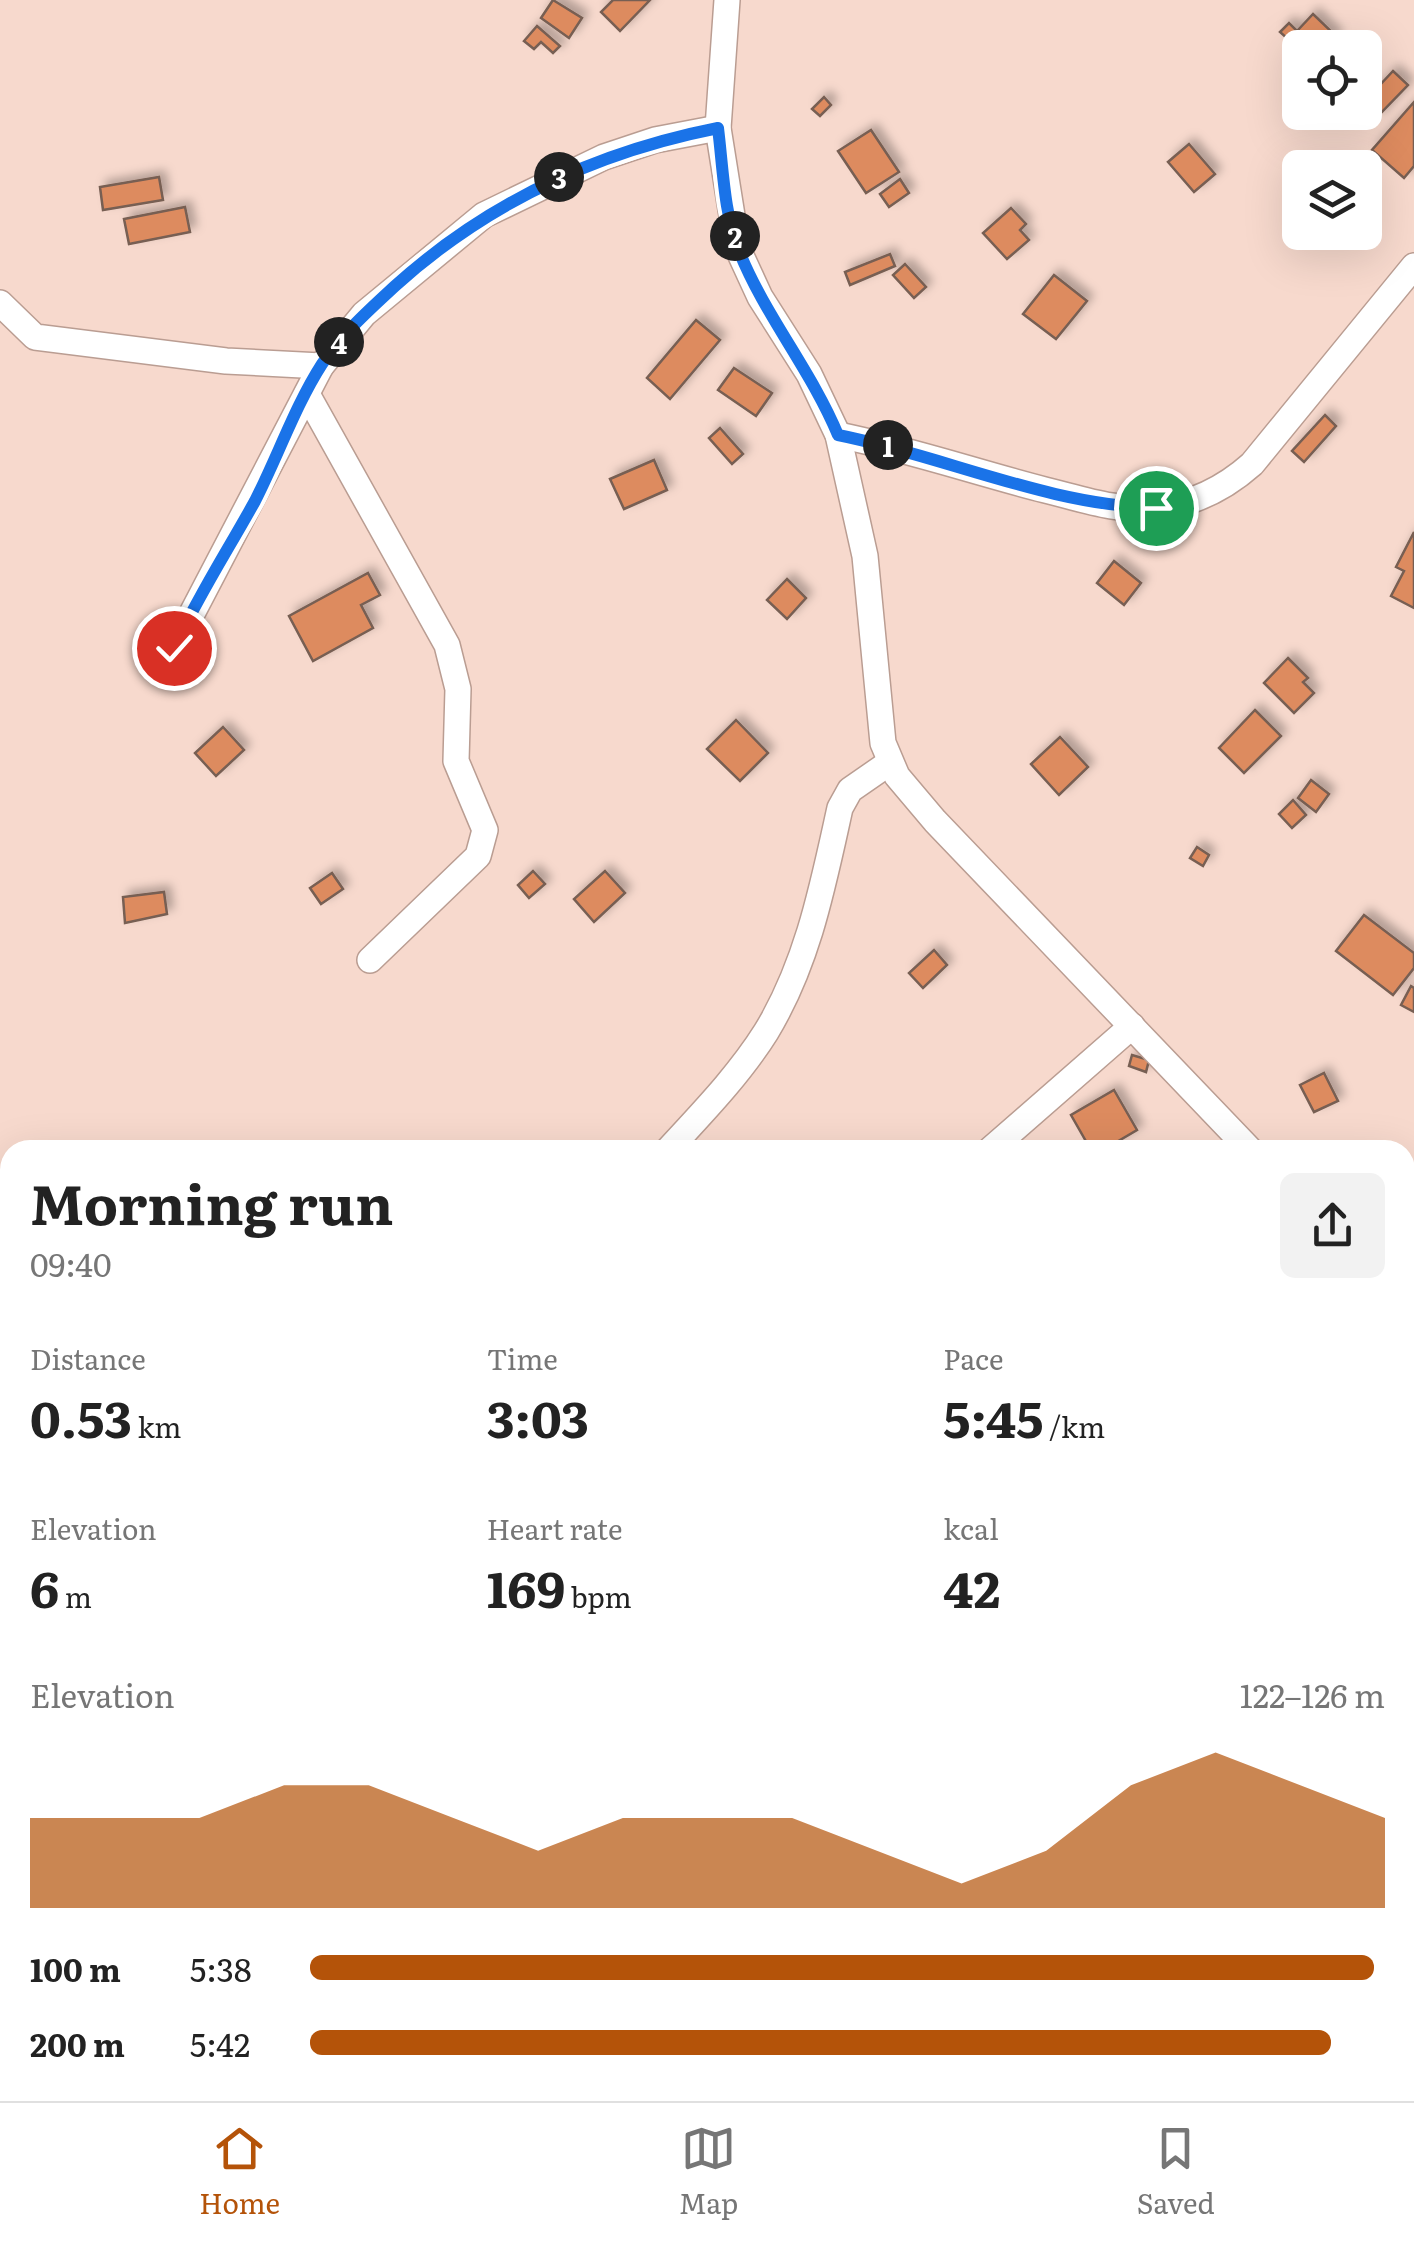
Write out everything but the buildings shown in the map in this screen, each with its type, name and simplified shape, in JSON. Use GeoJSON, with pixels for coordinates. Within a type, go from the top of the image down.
{"type":"FeatureCollection","features":[{"type":"Feature","properties":{"kind":"street"},"geometry":{"type":"LineString","coordinates":[[727,0],[718,128],[737,247],[760,297],[810,374],[838,435],[865,556],[876,682],[890,763],[925,810],[1240,1140]]}},
{"type":"Feature","properties":{"kind":"street"},"geometry":{"type":"LineString","coordinates":[[174,648],[321,366],[364,314],[484,215],[604,157],[654,140],[718,128]]}},
{"type":"Feature","properties":{"kind":"street"},"geometry":{"type":"LineString","coordinates":[[838,435],[900,447],[1094,505],[1156,508],[1190,501],[1233,482],[1252,464],[1414,266]]}},
{"type":"Feature","properties":{"kind":"street"},"geometry":{"type":"LineString","coordinates":[[0,303],[35,336],[226,361],[321,366]]}},
{"type":"Feature","properties":{"kind":"street"},"geometry":{"type":"LineString","coordinates":[[308,394],[447,645],[458,689],[456,760],[485,830],[478,856],[370,960]]}},
{"type":"Feature","properties":{"kind":"street"},"geometry":{"type":"LineString","coordinates":[[676,1140],[765,1034],[790,987],[810,931],[840,808],[850,790],[890,763]]}},
{"type":"Feature","properties":{"kind":"street"},"geometry":{"type":"LineString","coordinates":[[1001,1140],[1132,1026]]}},
{"type":"Feature","properties":{"kind":"route"},"geometry":{"type":"LineString","coordinates":[[174,648],[214,567],[252,505],[321,366],[364,314],[484,215],[604,157],[654,140],[718,128],[737,247],[760,297],[810,374],[838,435],[900,447],[1094,505],[1156,508]]}}]}
